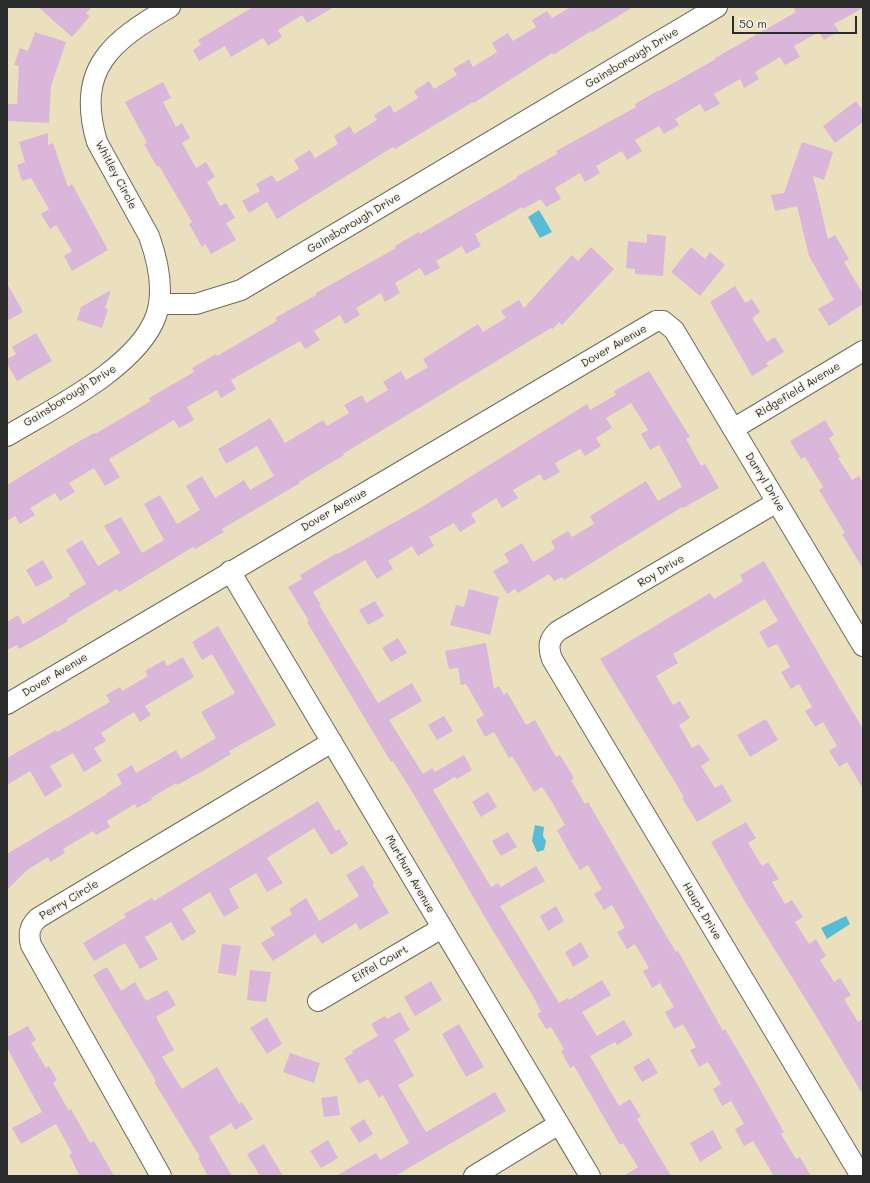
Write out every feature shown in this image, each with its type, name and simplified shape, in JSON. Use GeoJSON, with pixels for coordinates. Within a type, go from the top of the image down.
{"type":"FeatureCollection","features":[{"type":"Feature","properties":{"kind":"street","name":"Whitley Circle"},"geometry":{"type":"LineString","coordinates":[[159,304],[158,268],[155,251],[149,236],[97,142],[92,125],[90,108],[96,73],[104,57],[128,33],[170,7]]}},
{"type":"Feature","properties":{"kind":"street","name":"Gainsborough Drive"},"geometry":{"type":"LineString","coordinates":[[7,436],[118,366],[136,348],[150,328],[159,304],[196,304],[241,290],[717,7]]}},
{"type":"Feature","properties":{"kind":"street","name":"Dover Avenue"},"geometry":{"type":"LineString","coordinates":[[7,704],[230,571],[656,321],[663,321]]}},
{"type":"Feature","properties":{"kind":"street","name":"Darryl Drive"},"geometry":{"type":"LineString","coordinates":[[663,321],[669,324],[676,334],[863,646]]}},
{"type":"Feature","properties":{"kind":"street","name":"Ridgefield Avenue"},"geometry":{"type":"LineString","coordinates":[[733,429],[863,351]]}},
{"type":"Feature","properties":{"kind":"street","name":"Roy Drive"},"geometry":{"type":"LineString","coordinates":[[549,644],[552,637],[558,632],[777,502]]}},
{"type":"Feature","properties":{"kind":"street","name":"Murthum Avenue"},"geometry":{"type":"LineString","coordinates":[[230,571],[590,1176]]}},
{"type":"Feature","properties":{"kind":"street","name":"Haupt Drive"},"geometry":{"type":"LineString","coordinates":[[549,644],[552,660],[861,1176]]}},
{"type":"Feature","properties":{"kind":"street","name":"Perry Circle"},"geometry":{"type":"LineString","coordinates":[[161,1176],[31,945],[29,937],[30,928],[38,918],[332,742]]}},
{"type":"Feature","properties":{"kind":"street","name":"Eiffel Court"},"geometry":{"type":"LineString","coordinates":[[318,1001],[442,928]]}},
{"type":"Feature","properties":{"kind":"street"},"geometry":{"type":"LineString","coordinates":[[474,1176],[559,1124]]}},
{"type":"Feature","properties":{"kind":"water"},"geometry":{"type":"Polygon","coordinates":[[[539,210],[552,232],[540,238],[528,217],[539,210]]]}},
{"type":"Feature","properties":{"kind":"water"},"geometry":{"type":"Polygon","coordinates":[[[535,825],[544,827],[543,836],[546,841],[544,850],[537,852],[532,841],[535,825]]]}},
{"type":"Feature","properties":{"kind":"water"},"geometry":{"type":"Polygon","coordinates":[[[846,916],[850,924],[827,939],[821,928],[846,916]]]}},
{"type":"Feature","properties":{"kind":"building"},"geometry":{"type":"Polygon","coordinates":[[[38,7],[92,7],[86,13],[90,16],[72,37],[38,7]]]}},
{"type":"Feature","properties":{"kind":"building"},"geometry":{"type":"Polygon","coordinates":[[[253,7],[334,7],[307,23],[302,15],[278,30],[282,37],[268,46],[263,38],[231,57],[225,46],[199,61],[193,50],[201,45],[198,40],[253,7]]]}},
{"type":"Feature","properties":{"kind":"building"},"geometry":{"type":"Polygon","coordinates":[[[571,7],[633,7],[553,55],[552,53],[474,103],[473,102],[395,149],[393,147],[277,219],[267,202],[249,213],[242,201],[260,191],[256,184],[272,175],[277,182],[299,169],[294,160],[310,150],[315,158],[338,144],[334,136],[350,126],[354,134],[377,120],[374,115],[390,105],[394,113],[418,98],[414,91],[429,81],[434,89],[457,75],[453,69],[469,59],[473,67],[497,52],[492,43],[508,33],[513,41],[536,27],[532,20],[547,11],[552,18],[571,7]]]}},
{"type":"Feature","properties":{"kind":"building"},"geometry":{"type":"Polygon","coordinates":[[[793,7],[863,8],[834,24],[839,31],[824,40],[819,32],[794,46],[800,57],[785,65],[780,57],[755,72],[759,79],[744,88],[740,79],[714,94],[720,104],[705,112],[700,104],[675,119],[679,125],[664,134],[659,126],[635,140],[642,151],[627,160],[622,151],[596,166],[600,173],[585,182],[580,173],[555,188],[561,199],[546,207],[541,199],[523,209],[522,207],[475,234],[481,246],[466,254],[462,246],[436,261],[440,268],[425,276],[420,268],[395,283],[400,293],[385,302],[381,293],[356,308],[360,315],[345,324],[340,315],[314,331],[320,340],[305,349],[300,341],[231,380],[236,389],[221,398],[217,390],[187,407],[194,420],[179,428],[174,420],[109,459],[120,477],[105,486],[94,468],[69,483],[75,492],[60,501],[55,493],[30,508],[35,515],[20,524],[15,516],[7,521],[7,485],[69,447],[94,433],[95,434],[151,401],[149,398],[194,372],[192,368],[216,354],[217,356],[277,321],[275,318],[316,295],[316,293],[396,248],[395,246],[419,232],[420,234],[517,178],[516,177],[557,154],[556,151],[636,107],[635,104],[796,12],[793,7]]]}},
{"type":"Feature","properties":{"kind":"building"},"geometry":{"type":"Polygon","coordinates":[[[35,32],[66,42],[51,86],[49,123],[7,121],[8,104],[17,104],[19,66],[14,65],[20,48],[28,51],[35,32]]]}},
{"type":"Feature","properties":{"kind":"building"},"geometry":{"type":"Polygon","coordinates":[[[163,82],[171,98],[163,102],[176,127],[182,123],[190,138],[182,143],[196,168],[206,162],[215,177],[207,182],[220,206],[226,203],[235,218],[226,223],[236,240],[211,254],[205,244],[202,247],[189,224],[192,222],[159,166],[157,167],[144,144],[147,143],[125,102],[163,82]]]}},
{"type":"Feature","properties":{"kind":"building"},"geometry":{"type":"Polygon","coordinates":[[[856,101],[863,111],[863,122],[835,143],[823,126],[856,101]]]}},
{"type":"Feature","properties":{"kind":"building"},"geometry":{"type":"Polygon","coordinates":[[[48,133],[48,145],[53,143],[68,187],[72,184],[108,250],[72,271],[64,256],[72,251],[56,225],[50,229],[41,214],[49,209],[31,178],[22,181],[17,165],[25,162],[19,142],[48,133]]]}},
{"type":"Feature","properties":{"kind":"building"},"geometry":{"type":"Polygon","coordinates":[[[802,142],[833,152],[824,180],[813,176],[828,239],[835,235],[849,259],[844,262],[863,294],[863,304],[829,326],[818,309],[834,300],[809,256],[797,206],[775,211],[771,195],[784,193],[802,142]]]}},
{"type":"Feature","properties":{"kind":"building"},"geometry":{"type":"Polygon","coordinates":[[[647,234],[666,236],[663,276],[635,274],[635,269],[626,268],[628,241],[647,243],[647,234]]]}},
{"type":"Feature","properties":{"kind":"building"},"geometry":{"type":"Polygon","coordinates":[[[591,247],[614,269],[562,325],[559,322],[553,329],[551,328],[343,454],[344,455],[299,482],[300,483],[222,529],[224,532],[195,549],[193,547],[119,592],[117,589],[67,619],[68,621],[19,649],[17,645],[7,650],[7,622],[18,615],[23,624],[70,596],[69,594],[86,584],[66,550],[82,540],[98,566],[120,553],[104,526],[121,517],[142,553],[164,540],[144,504],[160,495],[177,524],[200,510],[186,486],[202,476],[215,498],[244,480],[250,490],[274,476],[257,446],[226,464],[218,449],[270,418],[285,443],[323,420],[327,426],[349,413],[344,405],[362,395],[366,403],[388,390],[383,382],[401,371],[406,380],[428,367],[423,359],[478,324],[483,332],[506,318],[501,311],[519,300],[524,308],[572,255],[578,261],[591,247]]]}},
{"type":"Feature","properties":{"kind":"building"},"geometry":{"type":"Polygon","coordinates":[[[691,247],[705,259],[710,252],[725,265],[700,296],[671,272],[691,247]]]}},
{"type":"Feature","properties":{"kind":"building"},"geometry":{"type":"Polygon","coordinates":[[[7,283],[23,312],[7,321],[7,283]]]}},
{"type":"Feature","properties":{"kind":"building"},"geometry":{"type":"Polygon","coordinates":[[[735,286],[745,303],[752,299],[760,312],[752,318],[767,342],[775,337],[784,352],[766,363],[768,366],[752,376],[710,302],[735,286]]]}},
{"type":"Feature","properties":{"kind":"building"},"geometry":{"type":"Polygon","coordinates":[[[111,290],[105,308],[108,309],[102,328],[77,320],[81,307],[111,290]]]}},
{"type":"Feature","properties":{"kind":"building"},"geometry":{"type":"Polygon","coordinates":[[[36,333],[52,361],[17,381],[7,364],[7,359],[16,354],[12,347],[36,333]]]}},
{"type":"Feature","properties":{"kind":"building"},"geometry":{"type":"Polygon","coordinates":[[[649,371],[690,437],[686,439],[701,466],[705,464],[719,488],[683,508],[682,507],[564,580],[562,577],[554,581],[549,574],[518,593],[515,589],[507,594],[493,571],[509,562],[504,554],[522,543],[533,562],[555,549],[551,541],[568,531],[572,537],[594,524],[590,516],[646,481],[658,501],[682,487],[659,445],[650,450],[641,434],[648,430],[631,403],[606,418],[612,428],[596,438],[601,446],[585,456],[580,449],[555,463],[560,472],[544,481],[540,474],[513,490],[518,498],[502,508],[496,498],[471,514],[476,522],[460,532],[454,523],[429,537],[434,546],[418,556],[412,546],[388,561],[393,569],[377,579],[365,560],[313,592],[321,605],[319,605],[378,703],[412,683],[422,701],[389,720],[423,774],[432,768],[435,772],[464,755],[472,770],[457,779],[455,777],[433,790],[491,887],[498,883],[501,887],[536,866],[545,881],[500,906],[559,1003],[568,998],[569,1000],[602,980],[611,995],[582,1012],[597,1036],[624,1020],[633,1035],[617,1045],[615,1042],[590,1056],[619,1106],[630,1099],[641,1117],[637,1119],[671,1176],[624,1176],[638,1167],[623,1143],[620,1145],[574,1066],[570,1068],[561,1051],[564,1049],[551,1027],[546,1029],[537,1014],[541,1012],[533,996],[487,921],[417,800],[393,761],[391,762],[307,622],[309,621],[288,587],[302,579],[300,575],[337,553],[338,554],[422,507],[587,404],[590,410],[616,395],[614,391],[649,371]]]}},
{"type":"Feature","properties":{"kind":"building"},"geometry":{"type":"Polygon","coordinates":[[[825,420],[834,435],[829,438],[840,457],[838,458],[852,480],[859,476],[863,484],[863,569],[842,534],[845,533],[819,490],[823,487],[805,457],[801,459],[790,441],[825,420]]]}},
{"type":"Feature","properties":{"kind":"building"},"geometry":{"type":"Polygon","coordinates":[[[43,560],[53,578],[36,587],[26,570],[43,560]]]}},
{"type":"Feature","properties":{"kind":"building"},"geometry":{"type":"Polygon","coordinates":[[[764,561],[863,729],[863,789],[847,762],[839,767],[829,751],[837,746],[823,722],[815,727],[805,711],[812,707],[799,684],[791,689],[781,672],[790,667],[777,644],[768,648],[759,632],[778,621],[765,599],[673,654],[678,663],[656,676],[673,705],[680,701],[690,718],[679,725],[692,748],[699,744],[710,760],[701,766],[715,788],[722,784],[732,801],[697,822],[682,798],[684,797],[600,659],[710,593],[714,599],[743,581],[740,575],[764,561]]]}},
{"type":"Feature","properties":{"kind":"building"},"geometry":{"type":"Polygon","coordinates":[[[469,589],[499,597],[490,635],[450,625],[456,605],[464,607],[469,589]]]}},
{"type":"Feature","properties":{"kind":"building"},"geometry":{"type":"Polygon","coordinates":[[[375,601],[384,616],[368,625],[359,610],[375,601]]]}},
{"type":"Feature","properties":{"kind":"building"},"geometry":{"type":"Polygon","coordinates":[[[218,626],[276,725],[229,751],[231,754],[203,771],[177,785],[176,783],[151,798],[152,800],[137,808],[135,804],[107,821],[110,827],[96,835],[93,831],[63,849],[65,853],[50,862],[48,857],[27,870],[7,890],[7,854],[122,784],[117,774],[132,765],[136,773],[176,750],[181,759],[216,738],[201,712],[235,693],[212,654],[202,660],[192,642],[218,626]]]}},
{"type":"Feature","properties":{"kind":"building"},"geometry":{"type":"Polygon","coordinates":[[[398,638],[407,653],[391,662],[382,648],[398,638]]]}},
{"type":"Feature","properties":{"kind":"building"},"geometry":{"type":"Polygon","coordinates":[[[486,643],[494,689],[499,686],[504,695],[507,692],[526,725],[535,720],[556,757],[560,755],[574,778],[571,780],[585,804],[588,802],[676,952],[678,951],[723,1031],[725,1029],[748,1068],[784,1132],[781,1134],[796,1159],[800,1157],[811,1176],[774,1176],[753,1141],[744,1146],[735,1129],[744,1124],[731,1101],[722,1106],[713,1089],[721,1084],[708,1062],[699,1067],[690,1050],[696,1047],[683,1024],[674,1029],[665,1012],[674,1007],[660,983],[652,988],[643,971],[649,968],[635,944],[627,949],[617,932],[625,928],[612,905],[604,910],[594,894],[602,889],[588,865],[580,870],[570,854],[557,830],[565,825],[552,802],[542,787],[534,792],[512,756],[509,758],[494,732],[485,737],[476,720],[484,715],[466,684],[461,685],[458,668],[449,669],[445,651],[486,643]]]}},
{"type":"Feature","properties":{"kind":"building"},"geometry":{"type":"Polygon","coordinates":[[[183,657],[194,677],[145,706],[151,715],[140,722],[134,712],[101,733],[106,741],[94,748],[102,761],[84,772],[73,753],[50,766],[62,786],[45,797],[30,771],[7,785],[7,758],[110,702],[106,695],[120,687],[122,691],[148,676],[145,671],[164,660],[167,666],[183,657]]]}},
{"type":"Feature","properties":{"kind":"building"},"geometry":{"type":"Polygon","coordinates":[[[444,716],[453,731],[437,740],[428,725],[444,716]]]}},
{"type":"Feature","properties":{"kind":"building"},"geometry":{"type":"Polygon","coordinates":[[[766,719],[778,740],[750,757],[737,735],[766,719]]]}},
{"type":"Feature","properties":{"kind":"building"},"geometry":{"type":"Polygon","coordinates":[[[488,792],[497,807],[481,817],[472,802],[488,792]]]}},
{"type":"Feature","properties":{"kind":"building"},"geometry":{"type":"Polygon","coordinates":[[[318,801],[336,831],[339,829],[348,844],[331,855],[314,828],[267,858],[283,883],[267,892],[256,873],[229,889],[239,908],[224,917],[210,892],[182,909],[196,932],[182,941],[171,922],[145,937],[158,959],[140,969],[125,943],[94,961],[83,943],[126,917],[124,914],[152,898],[154,901],[318,801]]]}},
{"type":"Feature","properties":{"kind":"building"},"geometry":{"type":"Polygon","coordinates":[[[746,822],[756,838],[748,843],[762,866],[768,862],[779,879],[772,882],[785,904],[792,900],[803,917],[795,922],[809,944],[816,939],[826,956],[820,960],[834,982],[840,978],[851,995],[844,999],[858,1022],[863,1019],[863,1095],[744,900],[711,842],[746,822]]]}},
{"type":"Feature","properties":{"kind":"building"},"geometry":{"type":"Polygon","coordinates":[[[508,832],[517,847],[501,856],[492,841],[508,832]]]}},
{"type":"Feature","properties":{"kind":"building"},"geometry":{"type":"Polygon","coordinates":[[[363,865],[389,913],[360,930],[356,923],[322,944],[315,934],[273,961],[261,943],[275,935],[270,928],[292,914],[289,909],[306,898],[319,921],[359,896],[346,875],[363,865]]]}},
{"type":"Feature","properties":{"kind":"building"},"geometry":{"type":"Polygon","coordinates":[[[556,906],[564,921],[548,931],[540,916],[556,906]]]}},
{"type":"Feature","properties":{"kind":"building"},"geometry":{"type":"Polygon","coordinates":[[[581,942],[589,957],[573,967],[565,952],[581,942]]]}},
{"type":"Feature","properties":{"kind":"building"},"geometry":{"type":"Polygon","coordinates":[[[222,944],[241,946],[236,976],[218,973],[222,944]]]}},
{"type":"Feature","properties":{"kind":"building"},"geometry":{"type":"Polygon","coordinates":[[[107,967],[121,991],[135,982],[146,1001],[167,990],[176,1005],[156,1017],[174,1050],[162,1057],[182,1089],[217,1067],[239,1104],[242,1102],[253,1119],[235,1130],[231,1123],[209,1137],[232,1176],[208,1176],[198,1158],[200,1157],[154,1082],[156,1081],[93,975],[107,967]]]}},
{"type":"Feature","properties":{"kind":"building"},"geometry":{"type":"Polygon","coordinates":[[[250,970],[271,972],[266,1002],[247,1000],[250,970]]]}},
{"type":"Feature","properties":{"kind":"building"},"geometry":{"type":"Polygon","coordinates":[[[431,981],[442,1000],[415,1016],[404,997],[431,981]]]}},
{"type":"Feature","properties":{"kind":"building"},"geometry":{"type":"Polygon","coordinates":[[[400,1012],[410,1030],[394,1040],[414,1076],[398,1085],[426,1132],[495,1092],[506,1111],[395,1176],[336,1176],[376,1153],[380,1160],[409,1143],[383,1095],[379,1098],[368,1079],[359,1084],[344,1058],[353,1053],[352,1051],[378,1036],[371,1024],[385,1016],[387,1019],[400,1012]]]}},
{"type":"Feature","properties":{"kind":"building"},"geometry":{"type":"Polygon","coordinates":[[[267,1017],[282,1044],[267,1054],[250,1028],[267,1017]]]}},
{"type":"Feature","properties":{"kind":"building"},"geometry":{"type":"Polygon","coordinates":[[[459,1024],[484,1067],[466,1077],[442,1034],[459,1024]]]}},
{"type":"Feature","properties":{"kind":"building"},"geometry":{"type":"Polygon","coordinates":[[[28,1026],[36,1040],[31,1043],[46,1068],[49,1066],[57,1080],[53,1083],[69,1111],[71,1109],[90,1143],[94,1141],[114,1176],[80,1176],[69,1155],[72,1153],[56,1124],[21,1144],[12,1128],[42,1112],[7,1048],[7,1037],[28,1026]]]}},
{"type":"Feature","properties":{"kind":"building"},"geometry":{"type":"Polygon","coordinates":[[[290,1053],[320,1063],[314,1083],[283,1072],[290,1053]]]}},
{"type":"Feature","properties":{"kind":"building"},"geometry":{"type":"Polygon","coordinates":[[[649,1058],[658,1073],[642,1082],[633,1067],[649,1058]]]}},
{"type":"Feature","properties":{"kind":"building"},"geometry":{"type":"Polygon","coordinates":[[[337,1096],[340,1115],[324,1117],[321,1098],[337,1096]]]}},
{"type":"Feature","properties":{"kind":"building"},"geometry":{"type":"Polygon","coordinates":[[[364,1119],[373,1134],[359,1143],[350,1128],[364,1119]]]}},
{"type":"Feature","properties":{"kind":"building"},"geometry":{"type":"Polygon","coordinates":[[[713,1130],[722,1148],[700,1162],[690,1143],[713,1130]]]}},
{"type":"Feature","properties":{"kind":"building"},"geometry":{"type":"Polygon","coordinates":[[[328,1140],[338,1158],[321,1168],[310,1151],[328,1140]]]}},
{"type":"Feature","properties":{"kind":"building"},"geometry":{"type":"Polygon","coordinates":[[[264,1144],[283,1176],[260,1176],[247,1154],[264,1144]]]}}]}
